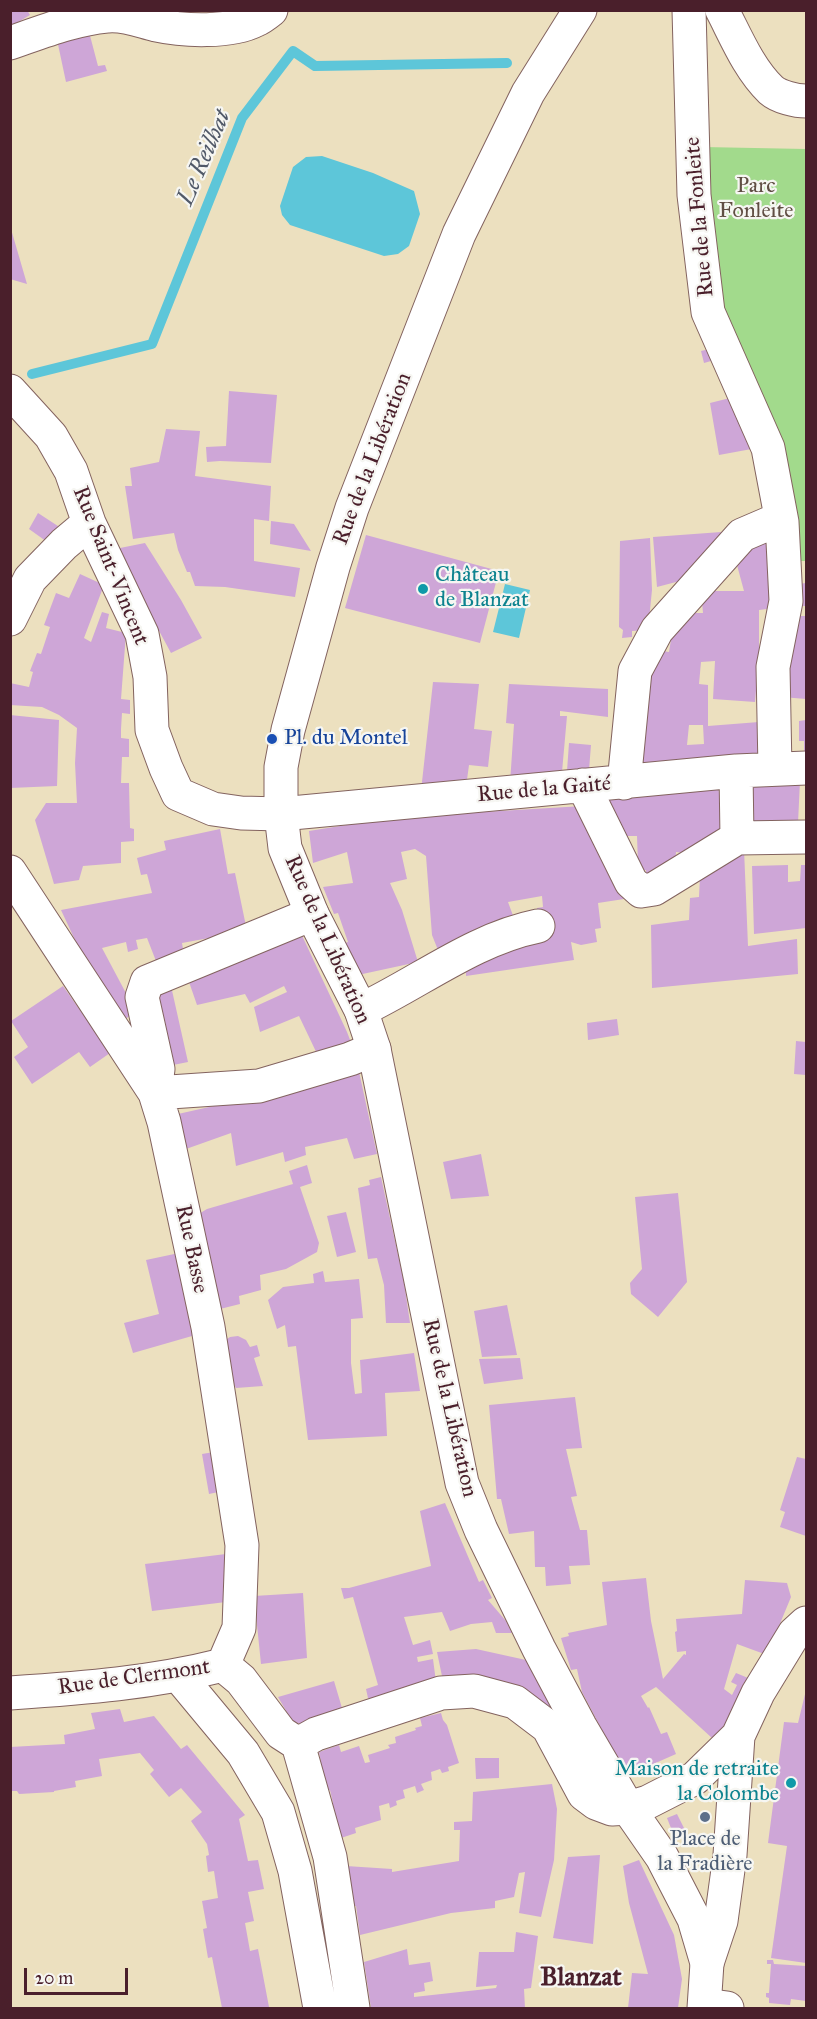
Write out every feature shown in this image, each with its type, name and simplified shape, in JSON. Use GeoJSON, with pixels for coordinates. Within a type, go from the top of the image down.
{"type":"FeatureCollection","features":[{"type":"Feature","properties":{"kind":"street"},"geometry":{"type":"LineString","coordinates":[[10,43],[61,25],[109,15],[134,18],[157,25],[195,29],[233,27],[255,21],[271,10]]}},
{"type":"Feature","properties":{"kind":"street","name":"Rue de la Libération"},"geometry":{"type":"LineString","coordinates":[[580,10],[528,93],[459,234],[352,508],[333,567],[288,730],[281,767],[281,814],[285,848],[312,914],[361,1010],[374,1049],[462,1483],[481,1530],[539,1649],[628,1809]]}},
{"type":"Feature","properties":{"kind":"street","name":"Rue de la Fonleite"},"geometry":{"type":"LineString","coordinates":[[688,10],[694,195],[708,312],[768,448],[782,522],[786,601],[773,667],[791,768]]}},
{"type":"Feature","properties":{"kind":"street"},"geometry":{"type":"LineString","coordinates":[[722,10],[744,53],[773,92],[798,101],[807,101]]}},
{"type":"Feature","properties":{"kind":"street","name":"Rue Saint-Vincent"},"geometry":{"type":"LineString","coordinates":[[10,391],[51,436],[71,471],[89,523],[142,634],[150,677],[152,730],[178,794],[213,809],[241,813],[281,814]]}},
{"type":"Feature","properties":{"kind":"street"},"geometry":{"type":"LineString","coordinates":[[624,783],[635,671],[657,630],[742,535],[770,523],[782,522]]}},
{"type":"Feature","properties":{"kind":"street"},"geometry":{"type":"LineString","coordinates":[[10,619],[30,579],[64,544],[89,523]]}},
{"type":"Feature","properties":{"kind":"street","name":"Rue de la Gaité"},"geometry":{"type":"LineString","coordinates":[[281,814],[736,771],[791,768]]}},
{"type":"Feature","properties":{"kind":"street"},"geometry":{"type":"LineString","coordinates":[[736,771],[737,838]]}},
{"type":"Feature","properties":{"kind":"street"},"geometry":{"type":"LineString","coordinates":[[583,785],[631,882],[641,891],[654,889],[737,838],[807,837]]}},
{"type":"Feature","properties":{"kind":"street","name":"Rue Basse"},"geometry":{"type":"LineString","coordinates":[[10,872],[155,1093],[165,1122],[208,1327],[242,1545],[239,1628],[223,1665]]}},
{"type":"Feature","properties":{"kind":"street"},"geometry":{"type":"LineString","coordinates":[[312,914],[147,982],[142,997],[159,1070],[155,1093],[260,1086],[350,1059],[374,1049]]}},
{"type":"Feature","properties":{"kind":"street"},"geometry":{"type":"LineString","coordinates":[[361,1010],[388,998],[444,963],[519,930],[538,926]]}},
{"type":"Feature","properties":{"kind":"street"},"geometry":{"type":"LineString","coordinates":[[353,2008],[330,1857],[298,1744],[316,1734],[441,1693],[474,1691],[515,1702],[548,1727],[584,1794],[596,1803],[612,1809],[628,1809],[695,1779],[738,1736],[770,1673],[794,1634],[807,1623]]}},
{"type":"Feature","properties":{"kind":"street","name":"Rue de Clermont"},"geometry":{"type":"LineString","coordinates":[[10,1693],[90,1688],[179,1676],[223,1665],[242,1680],[281,1733],[298,1744]]}},
{"type":"Feature","properties":{"kind":"street"},"geometry":{"type":"LineString","coordinates":[[179,1676],[243,1752],[278,1812],[295,1871],[320,2008]]}},
{"type":"Feature","properties":{"kind":"street"},"geometry":{"type":"LineString","coordinates":[[706,1963],[721,1922],[730,1855],[738,1736]]}},
{"type":"Feature","properties":{"kind":"street"},"geometry":{"type":"LineString","coordinates":[[628,1809],[662,1857],[694,1919],[706,1963],[712,2007]]}},
{"type":"Feature","properties":{"kind":"green space","name":"Parc Fonleite"},"geometry":{"type":"Polygon","coordinates":[[[703,147],[806,149],[806,561],[797,561],[715,310],[703,147]]]}},
{"type":"Feature","properties":{"kind":"water"},"geometry":{"type":"Polygon","coordinates":[[[322,156],[373,173],[414,191],[420,214],[409,246],[398,254],[384,256],[290,225],[282,215],[280,206],[293,167],[306,157],[322,156]]]}},
{"type":"Feature","properties":{"kind":"water"},"geometry":{"type":"Polygon","coordinates":[[[505,584],[530,590],[519,638],[493,632],[505,584]]]}},
{"type":"Feature","properties":{"kind":"building"},"geometry":{"type":"Polygon","coordinates":[[[10,10],[27,10],[30,15],[10,27],[10,10]]]}},
{"type":"Feature","properties":{"kind":"building"},"geometry":{"type":"Polygon","coordinates":[[[88,28],[98,66],[105,65],[107,71],[66,82],[56,35],[88,28]]]}},
{"type":"Feature","properties":{"kind":"building"},"geometry":{"type":"Polygon","coordinates":[[[11,229],[27,284],[10,279],[11,229]]]}},
{"type":"Feature","properties":{"kind":"building"},"geometry":{"type":"Polygon","coordinates":[[[714,348],[718,359],[704,363],[701,351],[714,348]]]}},
{"type":"Feature","properties":{"kind":"building"},"geometry":{"type":"Polygon","coordinates":[[[229,391],[277,395],[271,463],[207,462],[206,447],[226,446],[229,391]]]}},
{"type":"Feature","properties":{"kind":"building"},"geometry":{"type":"Polygon","coordinates":[[[734,397],[757,448],[719,455],[710,403],[734,397]]]}},
{"type":"Feature","properties":{"kind":"building"},"geometry":{"type":"Polygon","coordinates":[[[166,429],[200,431],[195,476],[271,486],[269,521],[254,519],[254,561],[300,568],[295,597],[225,587],[195,586],[178,550],[174,533],[133,539],[125,486],[132,486],[130,468],[159,462],[166,429]]]}},
{"type":"Feature","properties":{"kind":"building"},"geometry":{"type":"Polygon","coordinates":[[[38,513],[64,530],[50,544],[29,529],[38,513]]]}},
{"type":"Feature","properties":{"kind":"building"},"geometry":{"type":"Polygon","coordinates":[[[271,521],[294,524],[311,551],[270,544],[271,521]]]}},
{"type":"Feature","properties":{"kind":"building"},"geometry":{"type":"Polygon","coordinates":[[[735,531],[695,577],[657,587],[653,537],[735,531]]]}},
{"type":"Feature","properties":{"kind":"building","name":"Château de Blanzat"},"geometry":{"type":"Polygon","coordinates":[[[366,535],[499,571],[480,643],[345,608],[366,535]]]}},
{"type":"Feature","properties":{"kind":"building"},"geometry":{"type":"Polygon","coordinates":[[[650,538],[652,590],[648,630],[632,631],[632,637],[622,638],[623,630],[619,627],[620,541],[650,538]]]}},
{"type":"Feature","properties":{"kind":"building"},"geometry":{"type":"Polygon","coordinates":[[[755,539],[774,545],[775,608],[759,610],[759,657],[755,702],[713,699],[715,661],[701,662],[699,684],[708,685],[708,726],[759,722],[759,751],[750,760],[637,769],[636,746],[657,650],[669,652],[674,621],[681,613],[703,613],[701,591],[744,591],[734,554],[755,539]],[[689,725],[687,745],[704,744],[703,725],[689,725]]]}},
{"type":"Feature","properties":{"kind":"building"},"geometry":{"type":"Polygon","coordinates":[[[145,543],[202,638],[171,653],[115,549],[145,543]]]}},
{"type":"Feature","properties":{"kind":"building"},"geometry":{"type":"Polygon","coordinates":[[[80,574],[104,585],[84,638],[91,642],[102,612],[109,614],[106,628],[126,633],[121,699],[130,700],[130,714],[122,713],[121,738],[129,739],[129,757],[122,757],[121,783],[129,783],[130,828],[134,829],[134,841],[121,842],[121,863],[83,866],[79,880],[54,884],[35,820],[46,803],[77,803],[75,763],[77,728],[59,715],[42,707],[10,705],[10,683],[29,687],[33,672],[30,671],[37,653],[41,654],[50,627],[44,625],[56,593],[69,598],[80,574]]]}},
{"type":"Feature","properties":{"kind":"building"},"geometry":{"type":"Polygon","coordinates":[[[806,583],[806,606],[800,606],[798,584],[806,583]]]}},
{"type":"Feature","properties":{"kind":"building"},"geometry":{"type":"Polygon","coordinates":[[[794,616],[806,616],[806,699],[782,697],[794,616]]]}},
{"type":"Feature","properties":{"kind":"building"},"geometry":{"type":"Polygon","coordinates":[[[433,682],[479,684],[474,729],[492,731],[488,767],[469,765],[466,787],[421,791],[433,682]]]}},
{"type":"Feature","properties":{"kind":"building"},"geometry":{"type":"Polygon","coordinates":[[[509,684],[608,689],[608,717],[560,711],[560,716],[567,716],[562,772],[510,783],[514,724],[506,723],[509,684]]]}},
{"type":"Feature","properties":{"kind":"building"},"geometry":{"type":"Polygon","coordinates":[[[10,715],[59,720],[57,786],[10,788],[10,715]]]}},
{"type":"Feature","properties":{"kind":"building"},"geometry":{"type":"Polygon","coordinates":[[[806,720],[806,756],[804,756],[804,741],[799,741],[799,721],[806,720]]]}},
{"type":"Feature","properties":{"kind":"building"},"geometry":{"type":"Polygon","coordinates":[[[569,743],[591,745],[589,770],[567,771],[569,743]]]}},
{"type":"Feature","properties":{"kind":"building"},"geometry":{"type":"Polygon","coordinates":[[[717,778],[725,836],[685,853],[676,852],[675,869],[646,877],[646,870],[641,870],[638,864],[637,836],[620,836],[606,800],[717,778]]]}},
{"type":"Feature","properties":{"kind":"building"},"geometry":{"type":"Polygon","coordinates":[[[800,781],[798,823],[749,823],[749,785],[800,781]]]}},
{"type":"Feature","properties":{"kind":"building"},"geometry":{"type":"Polygon","coordinates":[[[465,806],[466,813],[583,806],[612,857],[624,899],[598,903],[601,928],[595,929],[597,942],[581,945],[571,942],[574,960],[466,976],[466,968],[537,913],[537,908],[543,907],[542,896],[508,902],[515,921],[440,955],[432,935],[426,856],[415,849],[401,852],[407,879],[390,883],[402,910],[418,962],[358,975],[345,943],[348,942],[338,913],[334,914],[323,887],[353,883],[347,852],[313,863],[309,831],[465,806]]]}},
{"type":"Feature","properties":{"kind":"building"},"geometry":{"type":"Polygon","coordinates":[[[220,829],[228,874],[235,873],[247,931],[182,943],[184,955],[156,961],[147,938],[136,940],[138,949],[128,952],[126,942],[102,948],[136,1012],[119,1023],[82,955],[61,910],[152,893],[147,874],[141,875],[137,858],[166,850],[164,841],[220,829]]]}},
{"type":"Feature","properties":{"kind":"building"},"geometry":{"type":"Polygon","coordinates":[[[744,849],[748,946],[797,939],[798,974],[652,988],[651,925],[689,920],[690,898],[699,897],[700,876],[744,849]]]}},
{"type":"Feature","properties":{"kind":"building"},"geometry":{"type":"Polygon","coordinates":[[[788,865],[788,882],[800,881],[801,865],[806,865],[806,928],[754,934],[752,866],[788,865]]]}},
{"type":"Feature","properties":{"kind":"building"},"geometry":{"type":"Polygon","coordinates":[[[299,929],[352,1045],[320,1060],[299,1016],[260,1032],[254,1007],[287,992],[284,986],[250,1003],[245,994],[197,1005],[188,979],[299,929]]]}},
{"type":"Feature","properties":{"kind":"building"},"geometry":{"type":"Polygon","coordinates":[[[63,986],[110,1053],[90,1067],[79,1052],[32,1084],[14,1057],[28,1047],[11,1021],[63,986]]]}},
{"type":"Feature","properties":{"kind":"building"},"geometry":{"type":"Polygon","coordinates":[[[171,986],[188,1062],[168,1066],[152,994],[171,986]]]}},
{"type":"Feature","properties":{"kind":"building"},"geometry":{"type":"Polygon","coordinates":[[[617,1019],[619,1035],[588,1040],[587,1023],[617,1019]]]}},
{"type":"Feature","properties":{"kind":"building"},"geometry":{"type":"Polygon","coordinates":[[[796,1041],[806,1042],[806,1075],[794,1074],[796,1041]]]}},
{"type":"Feature","properties":{"kind":"building"},"geometry":{"type":"Polygon","coordinates":[[[358,1067],[377,1154],[354,1159],[347,1138],[305,1147],[306,1155],[285,1162],[283,1152],[236,1166],[231,1133],[186,1149],[178,1114],[358,1067]]]}},
{"type":"Feature","properties":{"kind":"building"},"geometry":{"type":"Polygon","coordinates":[[[481,1154],[489,1196],[451,1199],[443,1162],[481,1154]]]}},
{"type":"Feature","properties":{"kind":"building"},"geometry":{"type":"Polygon","coordinates":[[[307,1165],[312,1183],[300,1187],[319,1243],[317,1252],[286,1269],[260,1275],[261,1290],[239,1296],[240,1304],[212,1311],[197,1215],[207,1209],[293,1184],[289,1171],[307,1165]]]}},
{"type":"Feature","properties":{"kind":"building"},"geometry":{"type":"Polygon","coordinates":[[[381,1177],[404,1282],[410,1323],[386,1323],[384,1285],[377,1258],[368,1259],[358,1188],[370,1185],[369,1180],[381,1177]]]}},
{"type":"Feature","properties":{"kind":"building"},"geometry":{"type":"Polygon","coordinates":[[[678,1193],[687,1282],[658,1317],[631,1294],[630,1283],[642,1269],[635,1197],[678,1193]]]}},
{"type":"Feature","properties":{"kind":"building"},"geometry":{"type":"Polygon","coordinates":[[[346,1212],[356,1252],[337,1257],[327,1216],[346,1212]]]}},
{"type":"Feature","properties":{"kind":"building"},"geometry":{"type":"Polygon","coordinates":[[[179,1253],[199,1334],[133,1353],[124,1323],[159,1314],[146,1260],[179,1253]]]}},
{"type":"Feature","properties":{"kind":"building"},"geometry":{"type":"Polygon","coordinates":[[[323,1271],[325,1282],[359,1279],[363,1318],[351,1319],[351,1363],[355,1394],[362,1393],[360,1360],[414,1353],[420,1391],[385,1393],[387,1436],[308,1440],[296,1346],[288,1347],[285,1325],[277,1329],[268,1300],[283,1287],[314,1283],[313,1274],[323,1271]]]}},
{"type":"Feature","properties":{"kind":"building"},"geometry":{"type":"Polygon","coordinates":[[[507,1305],[517,1355],[482,1357],[474,1311],[507,1305]]]}},
{"type":"Feature","properties":{"kind":"building"},"geometry":{"type":"Polygon","coordinates":[[[238,1336],[246,1340],[250,1347],[257,1345],[260,1356],[254,1358],[263,1386],[236,1388],[231,1379],[224,1341],[238,1336]]]}},
{"type":"Feature","properties":{"kind":"building"},"geometry":{"type":"Polygon","coordinates":[[[520,1358],[523,1379],[484,1384],[479,1359],[520,1358]]]}},
{"type":"Feature","properties":{"kind":"building"},"geometry":{"type":"Polygon","coordinates":[[[575,1397],[582,1448],[566,1449],[577,1496],[571,1497],[580,1530],[587,1530],[590,1565],[569,1566],[571,1584],[546,1586],[545,1567],[535,1567],[534,1531],[509,1534],[501,1499],[497,1499],[489,1405],[575,1397]]]}},
{"type":"Feature","properties":{"kind":"building"},"geometry":{"type":"Polygon","coordinates":[[[220,1451],[228,1490],[209,1494],[202,1454],[220,1451]]]}},
{"type":"Feature","properties":{"kind":"building"},"geometry":{"type":"Polygon","coordinates":[[[797,1457],[806,1459],[806,1536],[780,1527],[785,1512],[780,1510],[797,1457]]]}},
{"type":"Feature","properties":{"kind":"building"},"geometry":{"type":"Polygon","coordinates":[[[445,1503],[479,1582],[483,1580],[492,1598],[488,1600],[506,1621],[512,1633],[496,1633],[492,1622],[471,1624],[450,1631],[442,1612],[404,1617],[413,1645],[430,1640],[433,1654],[417,1657],[418,1662],[433,1659],[436,1682],[375,1701],[368,1698],[366,1689],[378,1685],[353,1597],[344,1599],[341,1588],[349,1588],[431,1566],[420,1511],[445,1503]]]}},
{"type":"Feature","properties":{"kind":"building"},"geometry":{"type":"Polygon","coordinates":[[[234,1553],[226,1602],[152,1611],[145,1564],[234,1553]]]}},
{"type":"Feature","properties":{"kind":"building"},"geometry":{"type":"Polygon","coordinates":[[[646,1578],[651,1621],[663,1679],[684,1654],[686,1655],[686,1651],[677,1652],[676,1619],[742,1614],[745,1580],[787,1583],[791,1597],[767,1655],[737,1644],[724,1689],[732,1695],[737,1685],[731,1682],[736,1673],[753,1680],[727,1723],[712,1738],[656,1687],[641,1696],[649,1707],[661,1734],[667,1732],[676,1754],[626,1776],[582,1692],[577,1669],[571,1670],[561,1638],[569,1636],[568,1633],[607,1625],[602,1582],[646,1578]]]}},
{"type":"Feature","properties":{"kind":"building"},"geometry":{"type":"Polygon","coordinates":[[[303,1593],[307,1658],[261,1664],[254,1596],[303,1593]]]}},
{"type":"Feature","properties":{"kind":"building"},"geometry":{"type":"Polygon","coordinates":[[[476,1649],[526,1660],[553,1709],[483,1675],[443,1681],[437,1652],[476,1649]]]}},
{"type":"Feature","properties":{"kind":"building"},"geometry":{"type":"Polygon","coordinates":[[[334,1681],[342,1708],[337,1712],[301,1724],[292,1721],[278,1697],[334,1681]]]}},
{"type":"Feature","properties":{"kind":"building","name":"Maison de retraite la Colombe"},"geometry":{"type":"Polygon","coordinates":[[[806,1690],[806,1963],[771,1958],[787,1846],[768,1843],[784,1722],[798,1723],[806,1690]]]}},
{"type":"Feature","properties":{"kind":"building"},"geometry":{"type":"Polygon","coordinates":[[[120,1709],[124,1722],[154,1716],[181,1749],[187,1745],[245,1815],[239,1819],[248,1861],[258,1860],[264,1889],[248,1892],[254,1921],[245,1923],[250,1951],[258,1949],[269,2007],[222,2008],[212,1957],[208,1958],[203,1929],[207,1928],[202,1901],[218,1898],[214,1871],[208,1872],[207,1844],[191,1821],[202,1812],[181,1788],[169,1797],[150,1774],[154,1770],[140,1753],[99,1759],[102,1776],[75,1781],[76,1787],[54,1792],[19,1794],[17,1791],[10,1791],[10,1747],[65,1744],[64,1735],[95,1729],[91,1713],[120,1709]]]}},
{"type":"Feature","properties":{"kind":"building"},"geometry":{"type":"Polygon","coordinates":[[[441,1713],[459,1763],[448,1767],[449,1771],[442,1773],[440,1769],[431,1772],[432,1780],[421,1784],[424,1790],[417,1793],[415,1786],[403,1790],[405,1798],[396,1801],[397,1805],[390,1808],[389,1803],[379,1806],[381,1820],[355,1828],[356,1833],[338,1839],[329,1804],[333,1803],[330,1790],[322,1792],[315,1765],[321,1763],[319,1752],[339,1745],[341,1752],[359,1746],[365,1763],[370,1762],[368,1755],[390,1748],[388,1745],[396,1743],[395,1737],[422,1726],[420,1718],[441,1713]]]}},
{"type":"Feature","properties":{"kind":"building"},"geometry":{"type":"Polygon","coordinates":[[[475,1758],[499,1758],[499,1778],[476,1779],[475,1758]]]}},
{"type":"Feature","properties":{"kind":"building"},"geometry":{"type":"Polygon","coordinates":[[[552,1784],[557,1809],[554,1860],[541,1917],[519,1913],[525,1872],[519,1873],[514,1897],[495,1901],[495,1908],[451,1913],[360,1935],[356,1906],[350,1906],[346,1866],[392,1869],[392,1872],[459,1861],[460,1830],[454,1830],[454,1822],[472,1821],[473,1792],[552,1784]]]}},
{"type":"Feature","properties":{"kind":"building"},"geometry":{"type":"Polygon","coordinates":[[[677,1814],[685,1830],[673,1833],[667,1818],[677,1814]]]}},
{"type":"Feature","properties":{"kind":"building"},"geometry":{"type":"Polygon","coordinates":[[[600,1855],[593,1944],[553,1938],[568,1857],[600,1855]]]}},
{"type":"Feature","properties":{"kind":"building"},"geometry":{"type":"Polygon","coordinates":[[[639,1860],[674,1935],[682,1979],[678,2008],[628,2008],[632,1973],[648,1974],[629,1903],[623,1866],[639,1860]]]}},
{"type":"Feature","properties":{"kind":"building"},"geometry":{"type":"Polygon","coordinates":[[[516,1932],[538,1936],[531,1988],[524,1989],[525,2008],[371,2008],[364,1962],[407,1949],[409,1965],[430,1962],[433,1981],[424,1983],[425,1991],[414,1993],[414,1997],[496,1988],[497,1985],[476,1987],[479,1952],[514,1952],[516,1932]]]}},
{"type":"Feature","properties":{"kind":"building"},"geometry":{"type":"Polygon","coordinates":[[[767,1960],[773,1960],[774,1964],[806,1966],[806,2001],[791,1999],[790,2005],[769,2003],[766,1993],[769,1993],[771,1964],[767,1964],[767,1960]]]}},
{"type":"Feature","properties":{"kind":"waterway","name":"Le Reilhat"},"geometry":{"type":"LineString","coordinates":[[32,374],[152,344],[242,118],[293,51],[315,66],[507,63]]}},
{"type":"Feature","properties":{"kind":"place","name":"Château de Blanzat"},"geometry":{"type":"Point","coordinates":[423,589]}},
{"type":"Feature","properties":{"kind":"place","name":"Pl. du Montel"},"geometry":{"type":"Point","coordinates":[272,739]}},
{"type":"Feature","properties":{"kind":"place","name":"Maison de retraite la Colombe"},"geometry":{"type":"Point","coordinates":[791,1783]}},
{"type":"Feature","properties":{"kind":"place","name":"Place de la Fradière"},"geometry":{"type":"Point","coordinates":[705,1817]}},
{"type":"Feature","properties":{"kind":"district","name":"Blanzat"},"geometry":{"type":"Point","coordinates":[581,1979]}}]}
